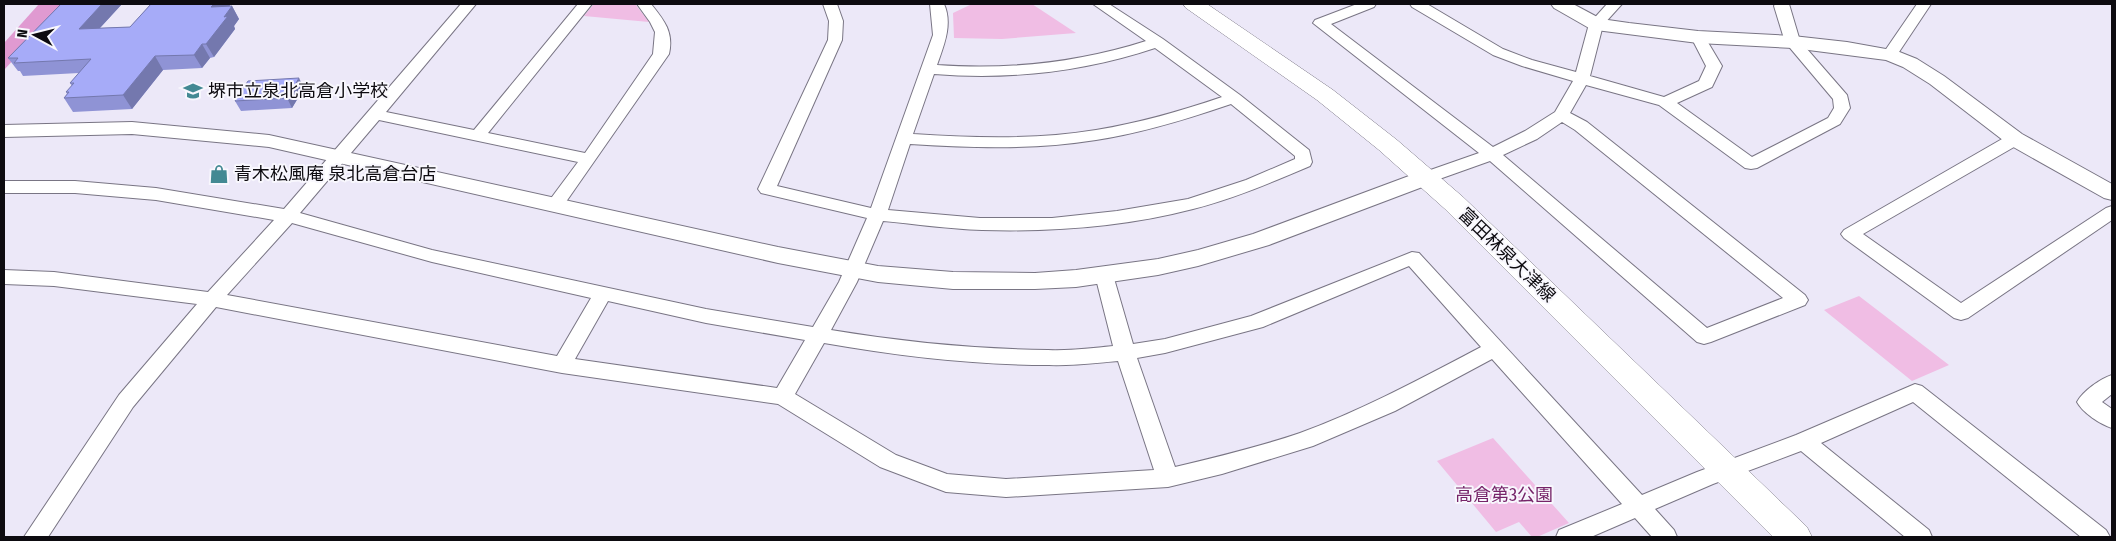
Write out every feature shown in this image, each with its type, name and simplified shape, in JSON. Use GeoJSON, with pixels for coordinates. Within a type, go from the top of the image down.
{"type":"FeatureCollection","features":[{"type":"Feature","properties":{"kind":"main road","name":"富田林泉大津線"},"geometry":{"type":"LineString","coordinates":[[1193,4],[1325,95],[1388,145],[1454,203],[1795,537]]}},
{"type":"Feature","properties":{"kind":"street"},"geometry":{"type":"LineString","coordinates":[[35,537],[126,401],[212,299],[288,216],[469,4]]}},
{"type":"Feature","properties":{"kind":"street"},"geometry":{"type":"LineString","coordinates":[[478,135],[585,4]]}},
{"type":"Feature","properties":{"kind":"street"},"geometry":{"type":"LineString","coordinates":[[556,205],[661,54],[664,37],[661,26],[644,4]]}},
{"type":"Feature","properties":{"kind":"street"},"geometry":{"type":"LineString","coordinates":[[830,4],[836,22],[835,40],[767,189],[878,214],[989,224],[1052,224],[1117,218],[1190,204],[1252,184],[1304,162],[1304,154],[1234,98],[1158,42],[1100,4]]}},
{"type":"Feature","properties":{"kind":"street"},"geometry":{"type":"LineString","coordinates":[[783,397],[854,271],[878,214],[940,35],[939,9],[937,4]]}},
{"type":"Feature","properties":{"kind":"street"},"geometry":{"type":"LineString","coordinates":[[1369,4],[1320,23],[1492,154],[1704,337],[1798,300],[1581,126],[1561,115]]}},
{"type":"Feature","properties":{"kind":"street"},"geometry":{"type":"LineString","coordinates":[[1417,4],[1498,52],[1527,63],[1666,102],[1751,164],[1834,121],[1842,108],[1841,98],[1793,42],[1781,6],[1782,4]]}},
{"type":"Feature","properties":{"kind":"street"},"geometry":{"type":"LineString","coordinates":[[1560,4],[1596,24],[1698,37],[1793,42],[1890,55],[1910,63],[1937,80],[2014,139],[2112,193]]}},
{"type":"Feature","properties":{"kind":"street"},"geometry":{"type":"LineString","coordinates":[[4,131],[86,128],[173,130],[269,141],[854,271],[912,278],[975,282],[1036,281],[1104,275],[1183,262],[1238,247],[1492,154],[1531,136],[1561,115],[1582,78],[1596,24],[1615,4]]}},
{"type":"Feature","properties":{"kind":"street"},"geometry":{"type":"LineString","coordinates":[[1890,55],[1924,4]]}},
{"type":"Feature","properties":{"kind":"street"},"geometry":{"type":"LineString","coordinates":[[1666,102],[1706,84],[1714,66],[1698,37]]}},
{"type":"Feature","properties":{"kind":"street"},"geometry":{"type":"LineString","coordinates":[[929,69],[957,72],[1032,71],[1074,66],[1122,55],[1158,42]]}},
{"type":"Feature","properties":{"kind":"street"},"geometry":{"type":"LineString","coordinates":[[904,139],[987,142],[1075,138],[1135,128],[1191,113],[1234,98]]}},
{"type":"Feature","properties":{"kind":"street"},"geometry":{"type":"LineString","coordinates":[[374,114],[589,159]]}},
{"type":"Feature","properties":{"kind":"street"},"geometry":{"type":"LineString","coordinates":[[2014,139],[1850,234],[1961,313],[2112,212]]}},
{"type":"Feature","properties":{"kind":"street"},"geometry":{"type":"LineString","coordinates":[[4,187],[76,187],[156,194],[288,216],[432,256],[706,316],[818,336],[965,354],[1050,358],[1125,353],[1165,346],[1256,322],[1412,258],[1666,537]]}},
{"type":"Feature","properties":{"kind":"street"},"geometry":{"type":"LineString","coordinates":[[1104,275],[1125,353],[1168,478]]}},
{"type":"Feature","properties":{"kind":"street"},"geometry":{"type":"LineString","coordinates":[[4,278],[54,279],[212,299],[562,365],[783,397],[888,461],[946,483],[1006,488],[1168,478],[1222,465],[1305,440],[1388,405],[1495,349]]}},
{"type":"Feature","properties":{"kind":"street"},"geometry":{"type":"LineString","coordinates":[[562,365],[603,294]]}},
{"type":"Feature","properties":{"kind":"street"},"geometry":{"type":"LineString","coordinates":[[2112,383],[2086,402],[2112,420]]}},
{"type":"Feature","properties":{"kind":"street"},"geometry":{"type":"LineString","coordinates":[[1567,537],[1727,469],[1804,441],[1915,392],[2098,537]]}},
{"type":"Feature","properties":{"kind":"street"},"geometry":{"type":"LineString","coordinates":[[1804,441],[1921,537]]}},
{"type":"Feature","properties":{"kind":"green space"},"geometry":{"type":"Polygon","coordinates":[[[594,4],[635,4],[649,22],[584,16],[594,4]]]}},
{"type":"Feature","properties":{"kind":"green space"},"geometry":{"type":"Polygon","coordinates":[[[972,4],[1032,4],[1076,33],[1002,39],[954,38],[953,13],[972,4]]]}},
{"type":"Feature","properties":{"kind":"green space"},"geometry":{"type":"Polygon","coordinates":[[[1859,296],[1949,365],[1912,381],[1824,310],[1859,296]]]}},
{"type":"Feature","properties":{"kind":"green space","name":"高倉第3公園"},"geometry":{"type":"Polygon","coordinates":[[[1493,438],[1569,523],[1537,537],[1532,537],[1519,522],[1496,532],[1437,461],[1493,438]]]}},
{"type":"Feature","properties":{"kind":"shaded area"},"geometry":{"type":"Polygon","coordinates":[[[39,4],[65,4],[4,70],[4,43],[39,4]]]}},
{"type":"Feature","properties":{"kind":"building"},"geometry":{"type":"Polygon","coordinates":[[[61,4],[102,4],[79,29],[130,27],[151,4],[214,4],[211,7],[232,6],[224,17],[228,16],[206,44],[202,44],[194,55],[155,56],[123,95],[64,98],[69,92],[66,92],[74,83],[70,83],[91,59],[14,63],[18,58],[8,58],[61,4]]]}},
{"type":"Feature","properties":{"kind":"building"},"geometry":{"type":"Polygon","coordinates":[[[299,78],[287,98],[235,101],[248,81],[299,78]]]}},
{"type":"Feature","properties":{"kind":"place","name":"堺市立泉北高倉小学校"},"geometry":{"type":"Point","coordinates":[193,91]}},
{"type":"Feature","properties":{"kind":"place","name":"青木松風庵 泉北高倉台店"},"geometry":{"type":"Point","coordinates":[219,174]}}]}
